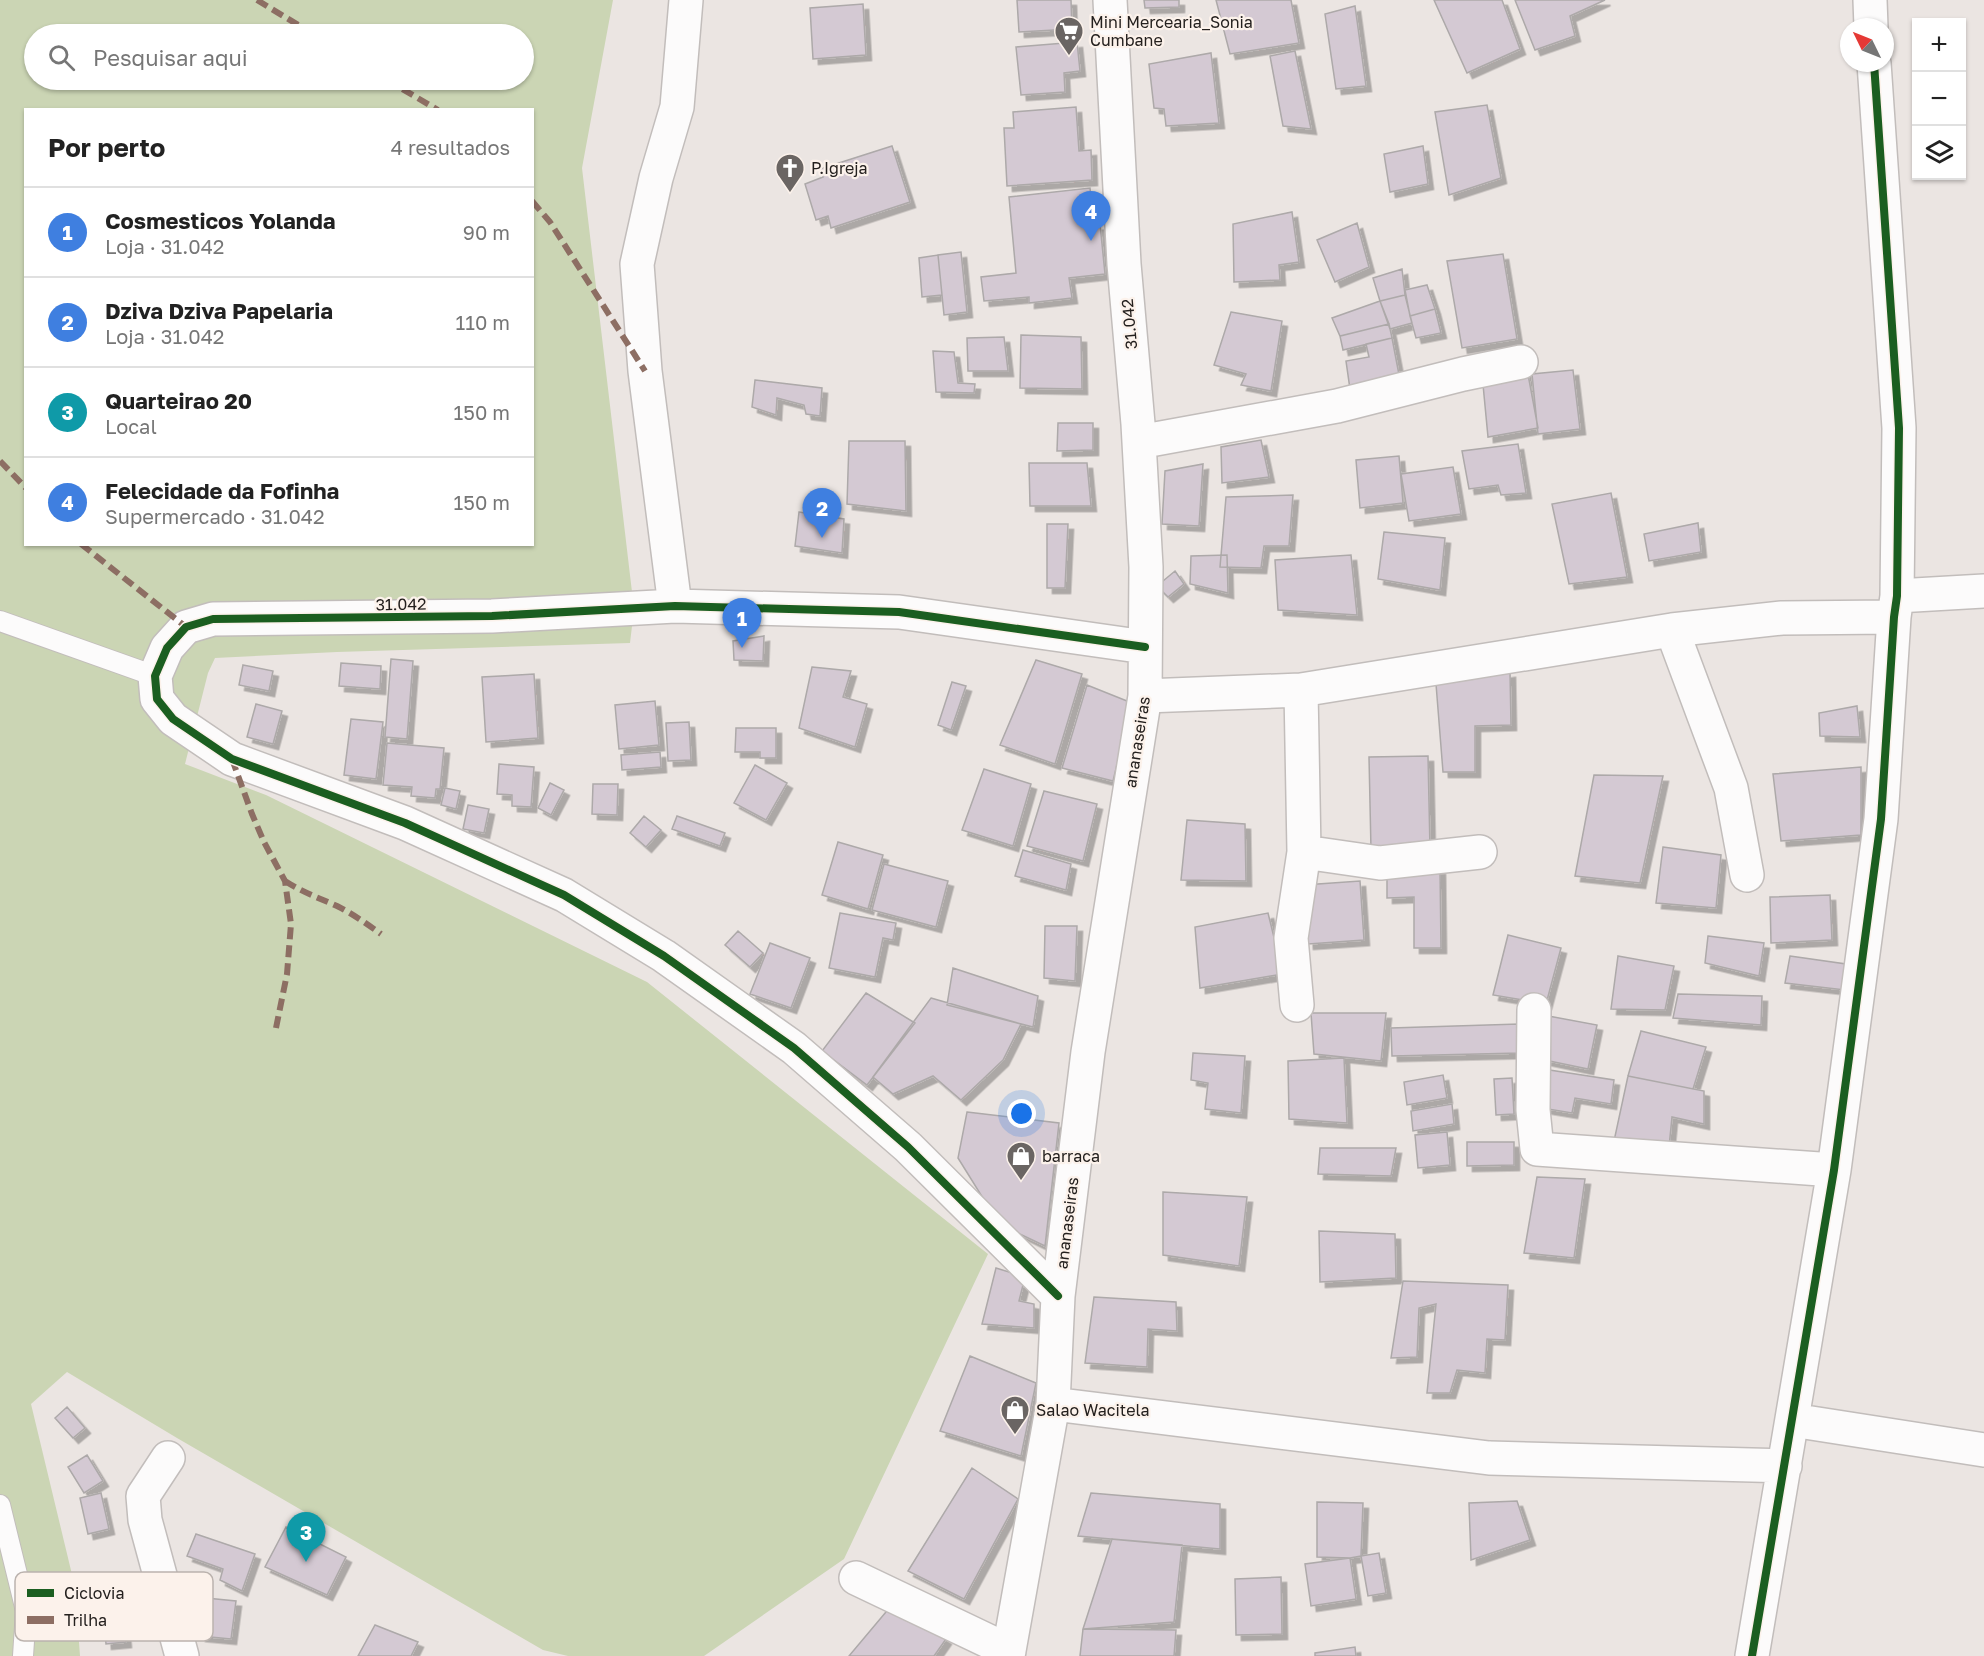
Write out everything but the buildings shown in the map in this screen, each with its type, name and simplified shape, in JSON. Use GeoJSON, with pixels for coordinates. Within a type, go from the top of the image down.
{"type":"FeatureCollection","features":[{"type":"Feature","properties":{"kind":"street"},"geometry":{"type":"LineString","coordinates":[[675,606],[645,371],[637,264],[656,178],[677,107],[686,0]]}},
{"type":"Feature","properties":{"kind":"street","name":"31.042"},"geometry":{"type":"LineString","coordinates":[[155,676],[167,648],[186,627],[213,619],[492,616],[675,606],[899,612],[1145,647],[1146,567],[1139,442],[1124,264],[1110,0]]}},
{"type":"Feature","properties":{"kind":"street"},"geometry":{"type":"LineString","coordinates":[[1870,0],[1871,18]]}},
{"type":"Feature","properties":{"kind":"street"},"geometry":{"type":"LineString","coordinates":[[1752,1656],[1834,1170],[1881,819],[1895,607],[1899,428],[1875,72]]}},
{"type":"Feature","properties":{"kind":"street"},"geometry":{"type":"LineString","coordinates":[[1139,442],[1337,406],[1463,374],[1521,362]]}},
{"type":"Feature","properties":{"kind":"street"},"geometry":{"type":"LineString","coordinates":[[1145,696],[1301,690],[1672,630],[1895,607],[1984,591]]}},
{"type":"Feature","properties":{"kind":"street"},"geometry":{"type":"LineString","coordinates":[[1672,630],[1731,788],[1747,875]]}},
{"type":"Feature","properties":{"kind":"street","name":"ananaseiras"},"geometry":{"type":"LineString","coordinates":[[1008,1654],[1053,1404],[1058,1296],[1088,1052],[1145,696],[1145,647]]}},
{"type":"Feature","properties":{"kind":"street"},"geometry":{"type":"LineString","coordinates":[[155,676],[157,699],[173,719],[232,759],[405,823],[554,890],[664,956],[794,1048],[908,1147],[1058,1296]]}},
{"type":"Feature","properties":{"kind":"street"},"geometry":{"type":"LineString","coordinates":[[1297,1005],[1291,938],[1304,852],[1301,690]]}},
{"type":"Feature","properties":{"kind":"street"},"geometry":{"type":"LineString","coordinates":[[1304,852],[1380,863],[1480,852]]}},
{"type":"Feature","properties":{"kind":"street"},"geometry":{"type":"LineString","coordinates":[[1534,1010],[1533,1110],[1537,1149],[1834,1170]]}},
{"type":"Feature","properties":{"kind":"street"},"geometry":{"type":"LineString","coordinates":[[1053,1404],[1489,1458],[1785,1466]]}},
{"type":"Feature","properties":{"kind":"street"},"geometry":{"type":"LineString","coordinates":[[1792,1420],[1984,1450]]}},
{"type":"Feature","properties":{"kind":"street"},"geometry":{"type":"LineString","coordinates":[[159,1572],[145,1520],[143,1496],[168,1458]]}},
{"type":"Feature","properties":{"kind":"street"},"geometry":{"type":"LineString","coordinates":[[856,1578],[1008,1654]]}},
{"type":"Feature","properties":{"kind":"street"},"geometry":{"type":"LineString","coordinates":[[178,1641],[182,1656]]}},
{"type":"Feature","properties":{"kind":"lane"},"geometry":{"type":"LineString","coordinates":[[0,621],[155,676]]}},
{"type":"Feature","properties":{"kind":"lane"},"geometry":{"type":"LineString","coordinates":[[0,1505],[16,1572]]}},
{"type":"Feature","properties":{"kind":"lane"},"geometry":{"type":"LineString","coordinates":[[23,1656],[24,1641]]}},
{"type":"Feature","properties":{"kind":"green space"},"geometry":{"type":"Polygon","coordinates":[[[0,0],[613,0],[582,168],[634,609],[630,643],[215,658],[208,673],[185,764],[266,795],[647,982],[988,1254],[844,1559],[704,1656],[568,1656],[543,1650],[67,1372],[31,1404],[71,1572],[15,1572],[15,1641],[79,1641],[80,1656],[0,1656],[0,0]]]}},
{"type":"Feature","properties":{"kind":"marked path"},"geometry":{"type":"LineString","coordinates":[[257,0],[297,24]]}},
{"type":"Feature","properties":{"kind":"marked path"},"geometry":{"type":"LineString","coordinates":[[404,90],[435,108]]}},
{"type":"Feature","properties":{"kind":"marked path"},"geometry":{"type":"LineString","coordinates":[[534,203],[550,222],[645,371]]}},
{"type":"Feature","properties":{"kind":"marked path"},"geometry":{"type":"LineString","coordinates":[[0,461],[24,486]]}},
{"type":"Feature","properties":{"kind":"marked path"},"geometry":{"type":"LineString","coordinates":[[84,546],[186,627]]}},
{"type":"Feature","properties":{"kind":"marked path"},"geometry":{"type":"LineString","coordinates":[[232,759],[264,842],[285,881],[291,924],[287,974],[276,1028]]}},
{"type":"Feature","properties":{"kind":"marked path"},"geometry":{"type":"LineString","coordinates":[[285,881],[343,909],[381,934]]}},
{"type":"Feature","properties":{"kind":"cycle path"},"geometry":{"type":"LineString","coordinates":[[1752,1656],[1834,1170],[1881,819],[1897,596],[1899,428],[1875,72]]}},
{"type":"Feature","properties":{"kind":"cycle path"},"geometry":{"type":"LineString","coordinates":[[1058,1296],[908,1147],[794,1048],[664,956],[564,895],[405,823],[232,759],[173,719],[157,699],[155,676],[167,648],[186,627],[213,619],[492,616],[675,606],[899,612],[1145,647]]}},
{"type":"Feature","properties":{"kind":"place","name":"Mini Mercearia_Sonia Cumbane"},"geometry":{"type":"Point","coordinates":[1069,56]}},
{"type":"Feature","properties":{"kind":"place","name":"P.Igreja"},"geometry":{"type":"Point","coordinates":[790,194]}},
{"type":"Feature","properties":{"kind":"place","name":"Felecidade da Fofinha"},"geometry":{"type":"Point","coordinates":[1091,241]}},
{"type":"Feature","properties":{"kind":"place","name":"Dziva Dziva Papelaria"},"geometry":{"type":"Point","coordinates":[822,538]}},
{"type":"Feature","properties":{"kind":"place","name":"Cosmesticos Yolanda"},"geometry":{"type":"Point","coordinates":[742,648]}},
{"type":"Feature","properties":{"kind":"place","name":"barraca"},"geometry":{"type":"Point","coordinates":[1021,1182]}},
{"type":"Feature","properties":{"kind":"place","name":"Salao Wacitela"},"geometry":{"type":"Point","coordinates":[1015,1436]}},
{"type":"Feature","properties":{"kind":"place","name":"Quarteirao 20"},"geometry":{"type":"Point","coordinates":[306,1562]}}]}
